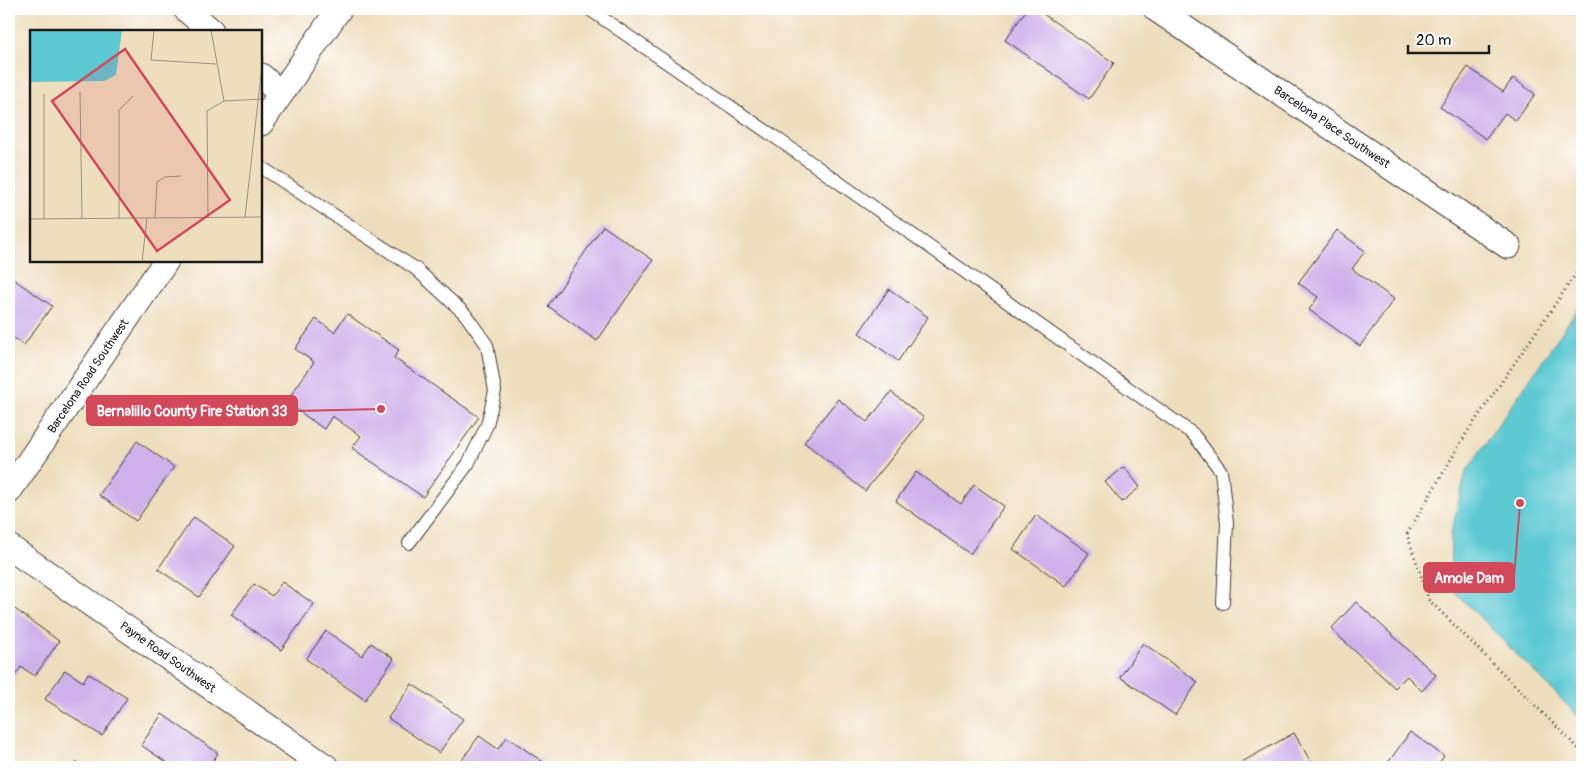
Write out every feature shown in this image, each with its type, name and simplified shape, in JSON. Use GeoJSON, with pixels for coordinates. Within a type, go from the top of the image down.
{"type":"FeatureCollection","features":[{"type":"Feature","properties":{"kind":"street"},"geometry":{"type":"LineString","coordinates":[[186,9],[210,30]]}},
{"type":"Feature","properties":{"kind":"street"},"geometry":{"type":"LineString","coordinates":[[262,122],[339,9]]}},
{"type":"Feature","properties":{"kind":"street","name":"Barcelona Place Southwest"},"geometry":{"type":"LineString","coordinates":[[1156,9],[1508,246]]}},
{"type":"Feature","properties":{"kind":"street"},"geometry":{"type":"LineString","coordinates":[[262,77],[281,94]]}},
{"type":"Feature","properties":{"kind":"street","name":"Barcelona Road Southwest"},"geometry":{"type":"LineString","coordinates":[[9,491],[165,262]]}},
{"type":"Feature","properties":{"kind":"street","name":"Payne Road Southwest"},"geometry":{"type":"LineString","coordinates":[[9,547],[326,767]]}},
{"type":"Feature","properties":{"kind":"lane"},"geometry":{"type":"LineString","coordinates":[[589,9],[790,148],[1193,434],[1221,471],[1227,523],[1223,603]]}},
{"type":"Feature","properties":{"kind":"lane"},"geometry":{"type":"LineString","coordinates":[[262,168],[416,269],[465,314],[487,345],[495,391],[487,425],[468,464],[409,543]]}},
{"type":"Feature","properties":{"kind":"path"},"geometry":{"type":"LineString","coordinates":[[1582,265],[1466,434],[1407,534],[1429,600],[1582,752]]}},
{"type":"Feature","properties":{"kind":"water"},"geometry":{"type":"Polygon","coordinates":[[[1582,303],[1582,720],[1450,587],[1451,533],[1466,472],[1582,303]]]}},
{"type":"Feature","properties":{"kind":"building"},"geometry":{"type":"Polygon","coordinates":[[[1027,9],[1036,9],[1114,63],[1089,99],[1005,40],[1027,9]]]}},
{"type":"Feature","properties":{"kind":"building"},"geometry":{"type":"Polygon","coordinates":[[[1468,67],[1503,92],[1513,78],[1535,94],[1516,121],[1505,113],[1486,139],[1440,107],[1468,67]]]}},
{"type":"Feature","properties":{"kind":"building"},"geometry":{"type":"Polygon","coordinates":[[[603,226],[653,260],[597,341],[548,306],[603,226]]]}},
{"type":"Feature","properties":{"kind":"building"},"geometry":{"type":"Polygon","coordinates":[[[1337,230],[1365,251],[1352,269],[1394,299],[1360,346],[1309,310],[1318,297],[1298,283],[1337,230]]]}},
{"type":"Feature","properties":{"kind":"building"},"geometry":{"type":"Polygon","coordinates":[[[9,276],[52,306],[24,345],[9,335],[9,276]]]}},
{"type":"Feature","properties":{"kind":"building"},"geometry":{"type":"Polygon","coordinates":[[[889,289],[928,317],[898,361],[859,333],[889,289]]]}},
{"type":"Feature","properties":{"kind":"building"},"geometry":{"type":"Polygon","coordinates":[[[347,314],[399,350],[394,358],[479,417],[423,497],[352,448],[361,436],[332,416],[324,429],[286,402],[314,362],[295,349],[316,319],[334,332],[347,314]]]}},
{"type":"Feature","properties":{"kind":"building"},"geometry":{"type":"Polygon","coordinates":[[[891,392],[924,418],[865,491],[804,442],[838,399],[867,422],[891,392]]]}},
{"type":"Feature","properties":{"kind":"building"},"geometry":{"type":"Polygon","coordinates":[[[137,441],[174,467],[136,521],[99,495],[137,441]]]}},
{"type":"Feature","properties":{"kind":"building"},"geometry":{"type":"Polygon","coordinates":[[[1124,467],[1140,487],[1122,502],[1105,482],[1124,467]]]}},
{"type":"Feature","properties":{"kind":"building"},"geometry":{"type":"Polygon","coordinates":[[[916,472],[961,504],[974,485],[1004,506],[970,554],[896,501],[916,472]]]}},
{"type":"Feature","properties":{"kind":"building"},"geometry":{"type":"Polygon","coordinates":[[[1036,515],[1089,553],[1066,586],[1013,549],[1036,515]]]}},
{"type":"Feature","properties":{"kind":"building"},"geometry":{"type":"Polygon","coordinates":[[[194,517],[235,546],[199,597],[158,569],[194,517]]]}},
{"type":"Feature","properties":{"kind":"building"},"geometry":{"type":"Polygon","coordinates":[[[282,582],[314,604],[281,650],[231,615],[254,584],[272,596],[282,582]]]}},
{"type":"Feature","properties":{"kind":"building"},"geometry":{"type":"Polygon","coordinates":[[[1356,602],[1436,675],[1422,691],[1407,676],[1395,688],[1331,629],[1356,602]]]}},
{"type":"Feature","properties":{"kind":"building"},"geometry":{"type":"Polygon","coordinates":[[[12,607],[59,641],[35,676],[21,667],[9,684],[9,612],[12,607]]]}},
{"type":"Feature","properties":{"kind":"building"},"geometry":{"type":"Polygon","coordinates":[[[326,631],[362,656],[371,643],[394,659],[365,700],[306,659],[326,631]]]}},
{"type":"Feature","properties":{"kind":"building"},"geometry":{"type":"Polygon","coordinates":[[[1143,643],[1198,682],[1175,715],[1120,677],[1143,643]]]}},
{"type":"Feature","properties":{"kind":"building"},"geometry":{"type":"Polygon","coordinates":[[[65,670],[83,682],[88,673],[127,698],[102,736],[45,699],[65,670]]]}},
{"type":"Feature","properties":{"kind":"building"},"geometry":{"type":"Polygon","coordinates":[[[412,684],[463,719],[439,753],[388,718],[412,684]]]}},
{"type":"Feature","properties":{"kind":"building"},"geometry":{"type":"Polygon","coordinates":[[[162,714],[218,753],[209,767],[173,767],[141,745],[162,714]]]}},
{"type":"Feature","properties":{"kind":"building"},"geometry":{"type":"Polygon","coordinates":[[[1410,732],[1444,756],[1436,767],[1385,767],[1410,732]]]}},
{"type":"Feature","properties":{"kind":"building"},"geometry":{"type":"Polygon","coordinates":[[[1294,733],[1314,767],[1233,767],[1294,733]]]}},
{"type":"Feature","properties":{"kind":"building"},"geometry":{"type":"Polygon","coordinates":[[[479,736],[498,749],[507,737],[543,762],[540,767],[466,767],[460,763],[479,736]]]}},
{"type":"Feature","properties":{"kind":"building"},"geometry":{"type":"Polygon","coordinates":[[[77,762],[84,767],[73,767],[77,762]]]}},
{"type":"Feature","properties":{"kind":"place","name":"Bernalillo County Fire Station 33"},"geometry":{"type":"Point","coordinates":[381,409]}},
{"type":"Feature","properties":{"kind":"place","name":"Amole Dam"},"geometry":{"type":"Point","coordinates":[1520,503]}}]}
